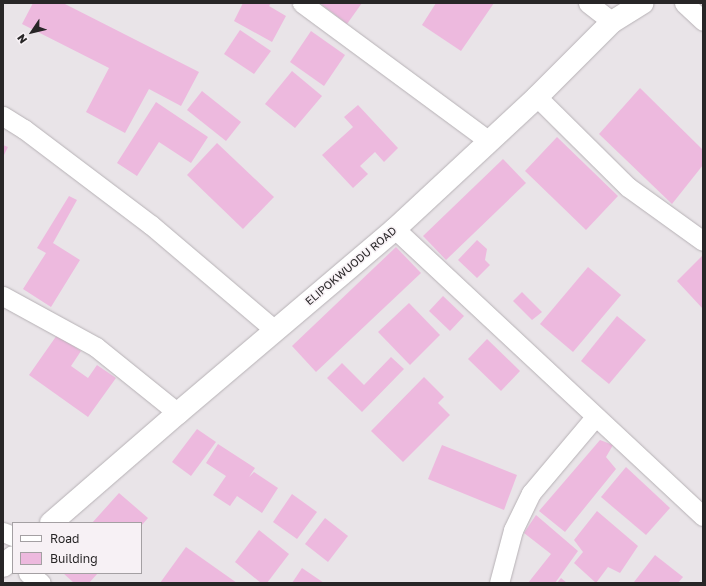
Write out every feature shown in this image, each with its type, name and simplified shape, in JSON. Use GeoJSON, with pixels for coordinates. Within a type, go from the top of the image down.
{"type":"FeatureCollection","features":[{"type":"Feature","properties":{"kind":"street"},"geometry":{"type":"LineString","coordinates":[[302,3],[489,141]]}},
{"type":"Feature","properties":{"kind":"street"},"geometry":{"type":"LineString","coordinates":[[588,3],[612,22]]}},
{"type":"Feature","properties":{"kind":"street","name":"ELIPOKWUODU ROAD"},"geometry":{"type":"LineString","coordinates":[[52,522],[395,229],[537,97],[612,22],[643,3]]}},
{"type":"Feature","properties":{"kind":"street"},"geometry":{"type":"LineString","coordinates":[[684,3],[703,21]]}},
{"type":"Feature","properties":{"kind":"street"},"geometry":{"type":"LineString","coordinates":[[537,97],[628,187],[703,241]]}},
{"type":"Feature","properties":{"kind":"street"},"geometry":{"type":"LineString","coordinates":[[3,116],[24,129],[151,225],[275,330]]}},
{"type":"Feature","properties":{"kind":"street"},"geometry":{"type":"LineString","coordinates":[[395,229],[703,516]]}},
{"type":"Feature","properties":{"kind":"street"},"geometry":{"type":"LineString","coordinates":[[3,296],[96,347],[178,413]]}},
{"type":"Feature","properties":{"kind":"street"},"geometry":{"type":"LineString","coordinates":[[499,583],[513,530],[531,493],[595,416]]}},
{"type":"Feature","properties":{"kind":"street"},"geometry":{"type":"LineString","coordinates":[[29,574],[41,583]]}},
{"type":"Feature","properties":{"kind":"building"},"geometry":{"type":"Polygon","coordinates":[[[33,3],[63,3],[199,72],[181,106],[149,89],[125,133],[86,112],[109,68],[22,24],[33,3]]]}},
{"type":"Feature","properties":{"kind":"building"},"geometry":{"type":"Polygon","coordinates":[[[243,3],[271,3],[269,6],[286,16],[272,42],[234,21],[243,3]]]}},
{"type":"Feature","properties":{"kind":"building"},"geometry":{"type":"Polygon","coordinates":[[[320,3],[362,3],[347,24],[320,3]]]}},
{"type":"Feature","properties":{"kind":"building"},"geometry":{"type":"Polygon","coordinates":[[[436,3],[494,3],[461,51],[422,25],[436,3]]]}},
{"type":"Feature","properties":{"kind":"building"},"geometry":{"type":"Polygon","coordinates":[[[240,30],[271,51],[254,74],[224,54],[240,30]]]}},
{"type":"Feature","properties":{"kind":"building"},"geometry":{"type":"Polygon","coordinates":[[[311,31],[345,55],[324,86],[290,62],[311,31]]]}},
{"type":"Feature","properties":{"kind":"building"},"geometry":{"type":"Polygon","coordinates":[[[292,71],[322,96],[295,128],[265,104],[292,71]]]}},
{"type":"Feature","properties":{"kind":"building"},"geometry":{"type":"Polygon","coordinates":[[[640,88],[703,150],[703,165],[672,204],[599,134],[640,88]]]}},
{"type":"Feature","properties":{"kind":"building"},"geometry":{"type":"Polygon","coordinates":[[[202,91],[241,122],[226,141],[187,110],[202,91]]]}},
{"type":"Feature","properties":{"kind":"building"},"geometry":{"type":"Polygon","coordinates":[[[156,102],[208,137],[191,163],[159,142],[137,176],[117,163],[156,102]]]}},
{"type":"Feature","properties":{"kind":"building"},"geometry":{"type":"Polygon","coordinates":[[[358,105],[398,148],[384,162],[375,152],[360,166],[368,174],[353,188],[322,155],[353,127],[344,117],[358,105]]]}},
{"type":"Feature","properties":{"kind":"building"},"geometry":{"type":"Polygon","coordinates":[[[557,137],[618,196],[586,230],[525,171],[557,137]]]}},
{"type":"Feature","properties":{"kind":"building"},"geometry":{"type":"Polygon","coordinates":[[[217,143],[274,197],[243,229],[187,175],[217,143]]]}},
{"type":"Feature","properties":{"kind":"building"},"geometry":{"type":"Polygon","coordinates":[[[3,145],[8,147],[3,157],[3,145]]]}},
{"type":"Feature","properties":{"kind":"building"},"geometry":{"type":"Polygon","coordinates":[[[503,159],[526,183],[446,260],[423,236],[503,159]]]}},
{"type":"Feature","properties":{"kind":"building"},"geometry":{"type":"Polygon","coordinates":[[[69,196],[77,200],[53,243],[80,260],[51,307],[23,289],[46,253],[37,248],[69,196]]]}},
{"type":"Feature","properties":{"kind":"building"},"geometry":{"type":"Polygon","coordinates":[[[477,240],[487,249],[485,260],[490,265],[477,278],[458,260],[477,240]]]}},
{"type":"Feature","properties":{"kind":"building"},"geometry":{"type":"Polygon","coordinates":[[[396,247],[421,273],[316,372],[292,346],[396,247]]]}},
{"type":"Feature","properties":{"kind":"building"},"geometry":{"type":"Polygon","coordinates":[[[703,255],[703,309],[677,281],[703,255]]]}},
{"type":"Feature","properties":{"kind":"building"},"geometry":{"type":"Polygon","coordinates":[[[588,267],[621,295],[573,352],[540,324],[588,267]]]}},
{"type":"Feature","properties":{"kind":"building"},"geometry":{"type":"Polygon","coordinates":[[[522,292],[542,312],[532,320],[513,301],[522,292]]]}},
{"type":"Feature","properties":{"kind":"building"},"geometry":{"type":"Polygon","coordinates":[[[443,296],[464,316],[450,331],[429,311],[443,296]]]}},
{"type":"Feature","properties":{"kind":"building"},"geometry":{"type":"Polygon","coordinates":[[[409,303],[440,335],[410,365],[378,332],[409,303]]]}},
{"type":"Feature","properties":{"kind":"building"},"geometry":{"type":"Polygon","coordinates":[[[617,316],[646,340],[609,384],[581,361],[617,316]]]}},
{"type":"Feature","properties":{"kind":"building"},"geometry":{"type":"Polygon","coordinates":[[[57,335],[81,351],[71,366],[88,378],[97,365],[116,378],[88,417],[29,375],[57,335]]]}},
{"type":"Feature","properties":{"kind":"building"},"geometry":{"type":"Polygon","coordinates":[[[487,339],[520,371],[501,391],[468,359],[487,339]]]}},
{"type":"Feature","properties":{"kind":"building"},"geometry":{"type":"Polygon","coordinates":[[[391,357],[404,369],[362,412],[327,378],[342,363],[364,385],[391,357]]]}},
{"type":"Feature","properties":{"kind":"building"},"geometry":{"type":"Polygon","coordinates":[[[424,377],[444,397],[438,403],[450,415],[403,462],[371,431],[424,377]]]}},
{"type":"Feature","properties":{"kind":"building"},"geometry":{"type":"Polygon","coordinates":[[[197,429],[216,442],[191,476],[172,462],[197,429]]]}},
{"type":"Feature","properties":{"kind":"building"},"geometry":{"type":"Polygon","coordinates":[[[600,440],[613,445],[606,457],[616,469],[565,532],[539,511],[600,440]]]}},
{"type":"Feature","properties":{"kind":"building"},"geometry":{"type":"Polygon","coordinates":[[[218,444],[255,468],[249,477],[254,472],[278,488],[262,513],[237,496],[230,506],[213,495],[226,476],[206,463],[218,444]]]}},
{"type":"Feature","properties":{"kind":"building"},"geometry":{"type":"Polygon","coordinates":[[[442,445],[517,475],[504,510],[428,479],[442,445]]]}},
{"type":"Feature","properties":{"kind":"building"},"geometry":{"type":"Polygon","coordinates":[[[626,467],[670,508],[646,535],[601,497],[626,467]]]}},
{"type":"Feature","properties":{"kind":"building"},"geometry":{"type":"Polygon","coordinates":[[[119,493],[148,518],[142,525],[142,522],[93,522],[119,493]]]}},
{"type":"Feature","properties":{"kind":"building"},"geometry":{"type":"Polygon","coordinates":[[[292,494],[317,512],[297,539],[273,522],[292,494]]]}},
{"type":"Feature","properties":{"kind":"building"},"geometry":{"type":"Polygon","coordinates":[[[597,511],[638,546],[620,573],[608,567],[596,583],[574,563],[583,552],[574,540],[597,511]]]}},
{"type":"Feature","properties":{"kind":"building"},"geometry":{"type":"Polygon","coordinates":[[[536,515],[578,551],[555,583],[528,583],[551,554],[524,533],[536,515]]]}},
{"type":"Feature","properties":{"kind":"building"},"geometry":{"type":"Polygon","coordinates":[[[325,518],[348,536],[328,562],[305,544],[325,518]]]}},
{"type":"Feature","properties":{"kind":"building"},"geometry":{"type":"Polygon","coordinates":[[[259,530],[289,554],[267,583],[261,583],[235,562],[259,530]]]}},
{"type":"Feature","properties":{"kind":"building"},"geometry":{"type":"Polygon","coordinates":[[[186,547],[237,583],[160,583],[186,547]]]}},
{"type":"Feature","properties":{"kind":"building"},"geometry":{"type":"Polygon","coordinates":[[[655,555],[683,577],[678,583],[634,582],[655,555]]]}},
{"type":"Feature","properties":{"kind":"building"},"geometry":{"type":"Polygon","coordinates":[[[302,568],[324,583],[292,583],[302,568]]]}},
{"type":"Feature","properties":{"kind":"building"},"geometry":{"type":"Polygon","coordinates":[[[64,574],[97,574],[89,583],[74,583],[64,574]]]}},
{"type":"Feature","properties":{"kind":"building"},"geometry":{"type":"Polygon","coordinates":[[[561,578],[567,583],[557,583],[561,578]]]}}]}
